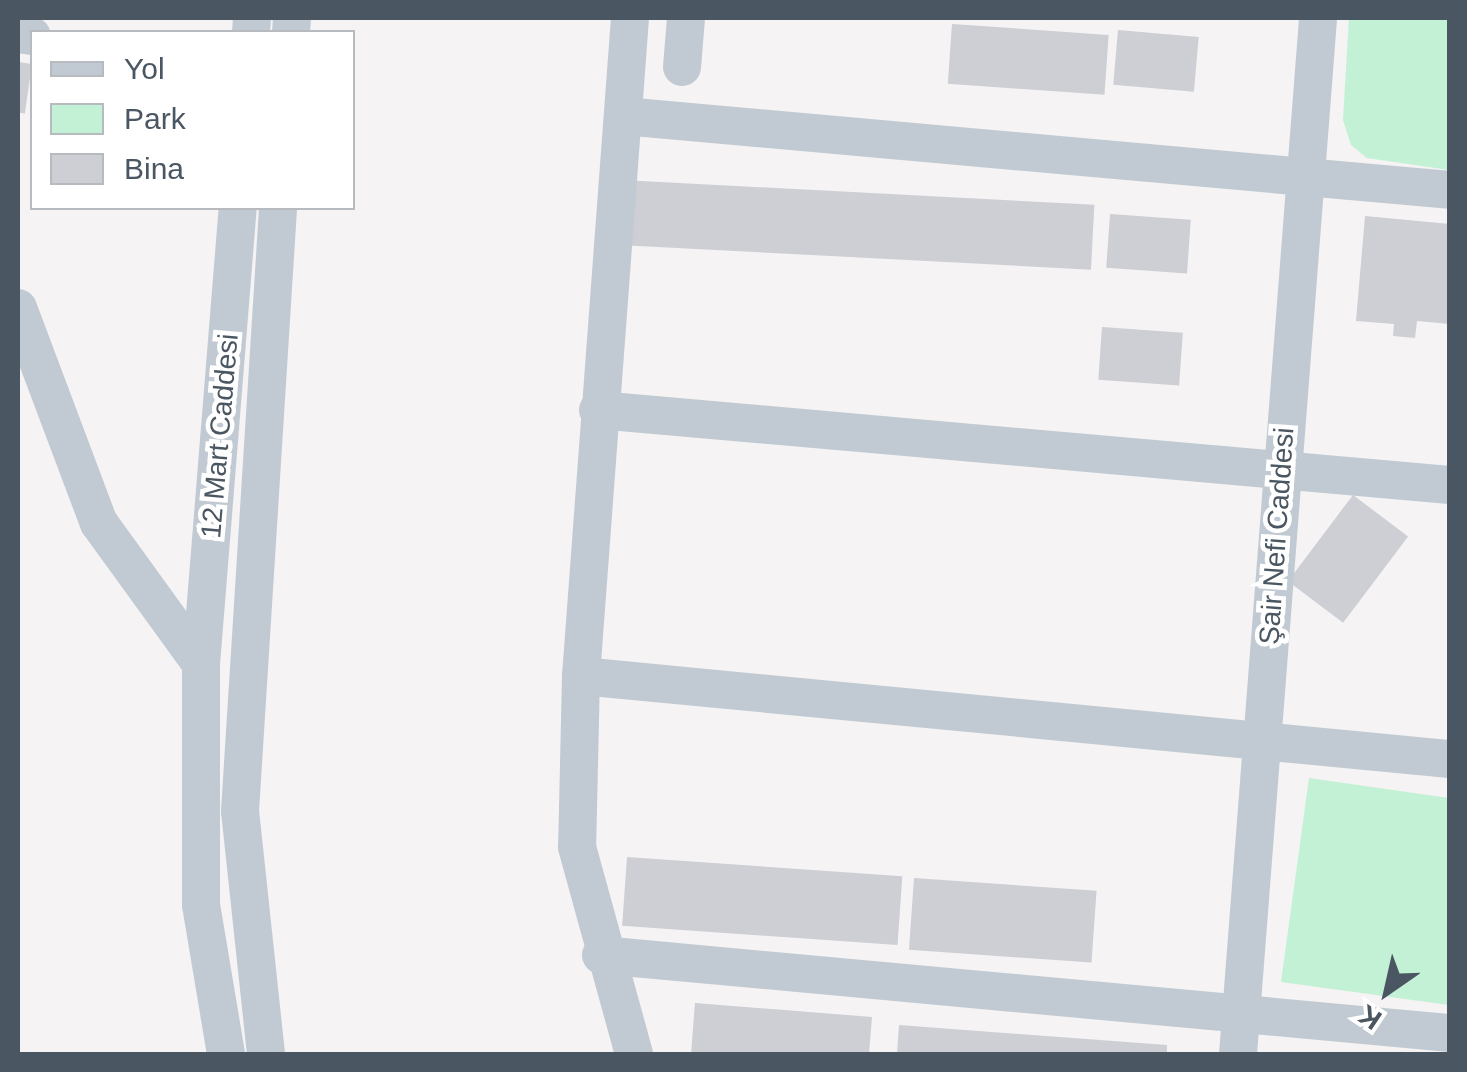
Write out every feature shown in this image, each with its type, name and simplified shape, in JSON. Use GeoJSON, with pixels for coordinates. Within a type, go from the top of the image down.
{"type":"FeatureCollection","features":[{"type":"Feature","properties":{"kind":"street"},"geometry":{"type":"LineString","coordinates":[[630,18],[598,410],[581,676],[577,847],[602,955],[634,1054]]}},
{"type":"Feature","properties":{"kind":"street"},"geometry":{"type":"LineString","coordinates":[[682,68],[686,18]]}},
{"type":"Feature","properties":{"kind":"street"},"geometry":{"type":"LineString","coordinates":[[1309,18],[1318,18]]}},
{"type":"Feature","properties":{"kind":"street","name":"Şair Nefi Caddesi"},"geometry":{"type":"LineString","coordinates":[[1238,1054],[1302,173],[1318,18]]}},
{"type":"Feature","properties":{"kind":"street"},"geometry":{"type":"LineString","coordinates":[[623,116],[1302,173],[1450,190]]}},
{"type":"Feature","properties":{"kind":"street","name":"12 Mart Caddesi"},"geometry":{"type":"LineString","coordinates":[[226,1054],[201,905],[202,664],[238,210]]}},
{"type":"Feature","properties":{"kind":"street","name":"12 Mart Caddesi"},"geometry":{"type":"LineString","coordinates":[[266,1054],[240,810],[278,210]]}},
{"type":"Feature","properties":{"kind":"street"},"geometry":{"type":"LineString","coordinates":[[18,308],[99,523],[202,664]]}},
{"type":"Feature","properties":{"kind":"street"},"geometry":{"type":"LineString","coordinates":[[598,410],[1450,485]]}},
{"type":"Feature","properties":{"kind":"street"},"geometry":{"type":"LineString","coordinates":[[581,676],[1264,734],[1450,758]]}},
{"type":"Feature","properties":{"kind":"street"},"geometry":{"type":"LineString","coordinates":[[602,955],[1450,1033]]}},
{"type":"Feature","properties":{"kind":"green space"},"geometry":{"type":"Polygon","coordinates":[[[1349,18],[1449,18],[1449,170],[1367,158],[1351,145],[1343,120],[1349,18]]]}},
{"type":"Feature","properties":{"kind":"green space"},"geometry":{"type":"Polygon","coordinates":[[[1309,778],[1449,798],[1449,1005],[1281,982],[1309,778]]]}},
{"type":"Feature","properties":{"kind":"building"},"geometry":{"type":"Polygon","coordinates":[[[952,24],[1109,35],[1104,95],[948,84],[952,24]]]}},
{"type":"Feature","properties":{"kind":"building"},"geometry":{"type":"Polygon","coordinates":[[[1118,30],[1199,37],[1194,92],[1113,85],[1118,30]]]}},
{"type":"Feature","properties":{"kind":"building"},"geometry":{"type":"Polygon","coordinates":[[[18,62],[30,64],[25,113],[18,112],[18,62]]]}},
{"type":"Feature","properties":{"kind":"building"},"geometry":{"type":"Polygon","coordinates":[[[622,180],[1094,205],[1091,270],[619,245],[622,180]]]}},
{"type":"Feature","properties":{"kind":"building"},"geometry":{"type":"Polygon","coordinates":[[[1110,214],[1191,220],[1187,274],[1106,268],[1110,214]]]}},
{"type":"Feature","properties":{"kind":"building"},"geometry":{"type":"Polygon","coordinates":[[[1365,216],[1450,224],[1450,324],[1417,321],[1415,338],[1393,336],[1394,324],[1356,321],[1365,216]]]}},
{"type":"Feature","properties":{"kind":"building"},"geometry":{"type":"Polygon","coordinates":[[[1102,327],[1183,333],[1179,386],[1098,380],[1102,327]]]}},
{"type":"Feature","properties":{"kind":"building"},"geometry":{"type":"Polygon","coordinates":[[[1353,495],[1408,537],[1343,623],[1288,581],[1353,495]]]}},
{"type":"Feature","properties":{"kind":"building"},"geometry":{"type":"Polygon","coordinates":[[[627,857],[902,876],[898,945],[622,926],[627,857]]]}},
{"type":"Feature","properties":{"kind":"building"},"geometry":{"type":"Polygon","coordinates":[[[914,878],[1097,891],[1092,963],[909,950],[914,878]]]}},
{"type":"Feature","properties":{"kind":"building"},"geometry":{"type":"Polygon","coordinates":[[[695,1003],[872,1017],[869,1054],[691,1054],[695,1003]]]}},
{"type":"Feature","properties":{"kind":"building"},"geometry":{"type":"Polygon","coordinates":[[[899,1025],[1167,1045],[1167,1054],[897,1054],[899,1025]]]}}]}
